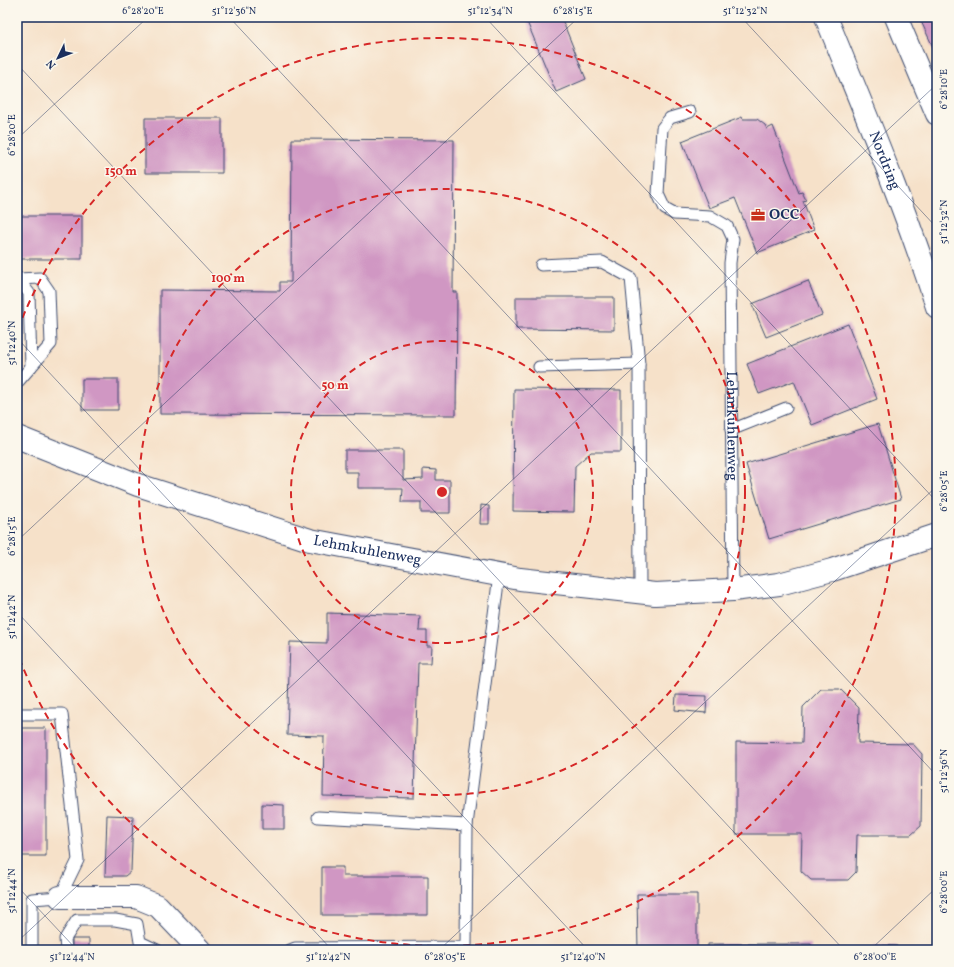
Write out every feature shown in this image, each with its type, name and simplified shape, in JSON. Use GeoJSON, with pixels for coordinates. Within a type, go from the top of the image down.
{"type":"FeatureCollection","features":[{"type":"Feature","properties":{"kind":"street","name":"Nordring"},"geometry":{"type":"LineString","coordinates":[[826,17],[875,136],[937,307]]}},
{"type":"Feature","properties":{"kind":"street"},"geometry":{"type":"LineString","coordinates":[[896,17],[937,114]]}},
{"type":"Feature","properties":{"kind":"street","name":"Lehmkuhlenweg"},"geometry":{"type":"LineString","coordinates":[[17,437],[138,485],[310,540],[499,575],[655,594],[733,590],[779,584],[832,570],[937,535]]}},
{"type":"Feature","properties":{"kind":"street"},"geometry":{"type":"LineString","coordinates":[[60,897],[136,897],[158,906],[194,948]]}},
{"type":"Feature","properties":{"kind":"lane","name":"Lehmkuhlenweg"},"geometry":{"type":"LineString","coordinates":[[690,112],[670,118],[662,128],[658,194],[665,209],[674,214],[710,216],[727,226],[733,239],[730,263],[733,590]]}},
{"type":"Feature","properties":{"kind":"lane"},"geometry":{"type":"LineString","coordinates":[[541,265],[602,262],[631,278],[639,364],[640,592]]}},
{"type":"Feature","properties":{"kind":"lane"},"geometry":{"type":"LineString","coordinates":[[17,382],[52,344],[49,291],[40,278],[18,279]]}},
{"type":"Feature","properties":{"kind":"lane"},"geometry":{"type":"LineString","coordinates":[[18,279],[29,293],[31,367]]}},
{"type":"Feature","properties":{"kind":"lane"},"geometry":{"type":"LineString","coordinates":[[539,367],[639,364]]}},
{"type":"Feature","properties":{"kind":"lane"},"geometry":{"type":"LineString","coordinates":[[731,430],[786,408]]}},
{"type":"Feature","properties":{"kind":"lane"},"geometry":{"type":"LineString","coordinates":[[290,950],[295,948],[466,947],[468,825],[499,575]]}},
{"type":"Feature","properties":{"kind":"lane"},"geometry":{"type":"LineString","coordinates":[[17,714],[62,714],[78,860],[60,897],[32,899],[32,950]]}},
{"type":"Feature","properties":{"kind":"lane"},"geometry":{"type":"LineString","coordinates":[[318,817],[468,825]]}},
{"type":"Feature","properties":{"kind":"lane"},"geometry":{"type":"LineString","coordinates":[[66,950],[65,939],[77,920],[115,920],[137,924],[140,942],[156,950]]}},
{"type":"Feature","properties":{"kind":"building"},"geometry":{"type":"Polygon","coordinates":[[[525,17],[561,17],[586,79],[556,92],[525,17]]]}},
{"type":"Feature","properties":{"kind":"building"},"geometry":{"type":"Polygon","coordinates":[[[919,17],[937,17],[937,57],[934,49],[919,17]]]}},
{"type":"Feature","properties":{"kind":"building"},"geometry":{"type":"Polygon","coordinates":[[[742,117],[743,119],[757,119],[765,125],[767,129],[773,126],[799,193],[802,192],[806,200],[803,201],[814,230],[757,253],[735,198],[709,208],[682,141],[742,117]]]}},
{"type":"Feature","properties":{"kind":"building"},"geometry":{"type":"Polygon","coordinates":[[[145,118],[222,118],[222,173],[145,173],[145,118]]]}},
{"type":"Feature","properties":{"kind":"building"},"geometry":{"type":"Polygon","coordinates":[[[292,139],[454,140],[453,292],[457,292],[456,415],[160,414],[160,290],[280,291],[280,282],[291,282],[292,139]]]}},
{"type":"Feature","properties":{"kind":"building"},"geometry":{"type":"Polygon","coordinates":[[[20,216],[82,216],[82,259],[20,259],[20,216]]]}},
{"type":"Feature","properties":{"kind":"building"},"geometry":{"type":"Polygon","coordinates":[[[808,281],[822,315],[766,337],[752,304],[808,281]]]}},
{"type":"Feature","properties":{"kind":"building"},"geometry":{"type":"Polygon","coordinates":[[[516,297],[614,297],[614,330],[516,329],[516,297]]]}},
{"type":"Feature","properties":{"kind":"building"},"geometry":{"type":"Polygon","coordinates":[[[17,302],[19,302],[19,339],[17,339],[17,302]]]}},
{"type":"Feature","properties":{"kind":"building"},"geometry":{"type":"Polygon","coordinates":[[[848,324],[877,399],[812,425],[794,381],[759,394],[747,364],[848,324]]]}},
{"type":"Feature","properties":{"kind":"building"},"geometry":{"type":"Polygon","coordinates":[[[82,379],[118,379],[118,410],[82,410],[82,379]]]}},
{"type":"Feature","properties":{"kind":"building"},"geometry":{"type":"Polygon","coordinates":[[[514,389],[621,390],[621,452],[591,452],[575,466],[574,512],[513,511],[514,389]]]}},
{"type":"Feature","properties":{"kind":"building"},"geometry":{"type":"Polygon","coordinates":[[[878,424],[901,499],[769,539],[746,464],[878,424]]]}},
{"type":"Feature","properties":{"kind":"building"},"geometry":{"type":"Polygon","coordinates":[[[345,450],[403,450],[403,480],[423,479],[423,469],[436,470],[436,480],[450,480],[450,513],[421,513],[421,502],[402,502],[403,488],[358,488],[358,472],[345,472],[345,450]]]}},
{"type":"Feature","properties":{"kind":"building"},"geometry":{"type":"Polygon","coordinates":[[[481,505],[489,506],[489,524],[480,524],[481,505]]]}},
{"type":"Feature","properties":{"kind":"building"},"geometry":{"type":"Polygon","coordinates":[[[327,613],[420,616],[419,631],[427,631],[427,646],[432,646],[431,663],[418,663],[414,798],[323,796],[324,736],[287,735],[290,642],[327,643],[327,613]]]}},
{"type":"Feature","properties":{"kind":"building"},"geometry":{"type":"Polygon","coordinates":[[[821,689],[840,689],[859,708],[858,743],[913,744],[922,754],[921,826],[911,835],[857,835],[856,872],[848,880],[811,880],[801,871],[802,834],[736,834],[736,742],[802,743],[803,707],[821,689]]]}},
{"type":"Feature","properties":{"kind":"building"},"geometry":{"type":"Polygon","coordinates":[[[676,695],[707,696],[706,713],[675,710],[676,695]]]}},
{"type":"Feature","properties":{"kind":"building"},"geometry":{"type":"Polygon","coordinates":[[[17,728],[46,728],[46,856],[17,856],[17,728]]]}},
{"type":"Feature","properties":{"kind":"building"},"geometry":{"type":"Polygon","coordinates":[[[262,804],[284,805],[284,829],[262,829],[262,804]]]}},
{"type":"Feature","properties":{"kind":"building"},"geometry":{"type":"Polygon","coordinates":[[[107,815],[133,816],[131,871],[125,876],[105,876],[107,815]]]}},
{"type":"Feature","properties":{"kind":"building"},"geometry":{"type":"Polygon","coordinates":[[[322,867],[343,867],[343,876],[428,876],[428,915],[322,915],[322,867]]]}},
{"type":"Feature","properties":{"kind":"building"},"geometry":{"type":"Polygon","coordinates":[[[17,882],[19,882],[18,914],[17,914],[17,882]]]}},
{"type":"Feature","properties":{"kind":"building"},"geometry":{"type":"Polygon","coordinates":[[[637,894],[697,894],[697,950],[638,950],[637,894]]]}},
{"type":"Feature","properties":{"kind":"building"},"geometry":{"type":"Polygon","coordinates":[[[72,939],[89,939],[89,950],[72,950],[72,939]]]}},
{"type":"Feature","properties":{"kind":"building"},"geometry":{"type":"Polygon","coordinates":[[[708,944],[811,944],[811,950],[708,950],[708,944]]]}},
{"type":"Feature","properties":{"kind":"building"},"geometry":{"type":"Polygon","coordinates":[[[873,945],[897,946],[897,950],[873,950],[873,945]]]}},
{"type":"Feature","properties":{"kind":"place","name":"OCC"},"geometry":{"type":"Point","coordinates":[758,215]}}]}
